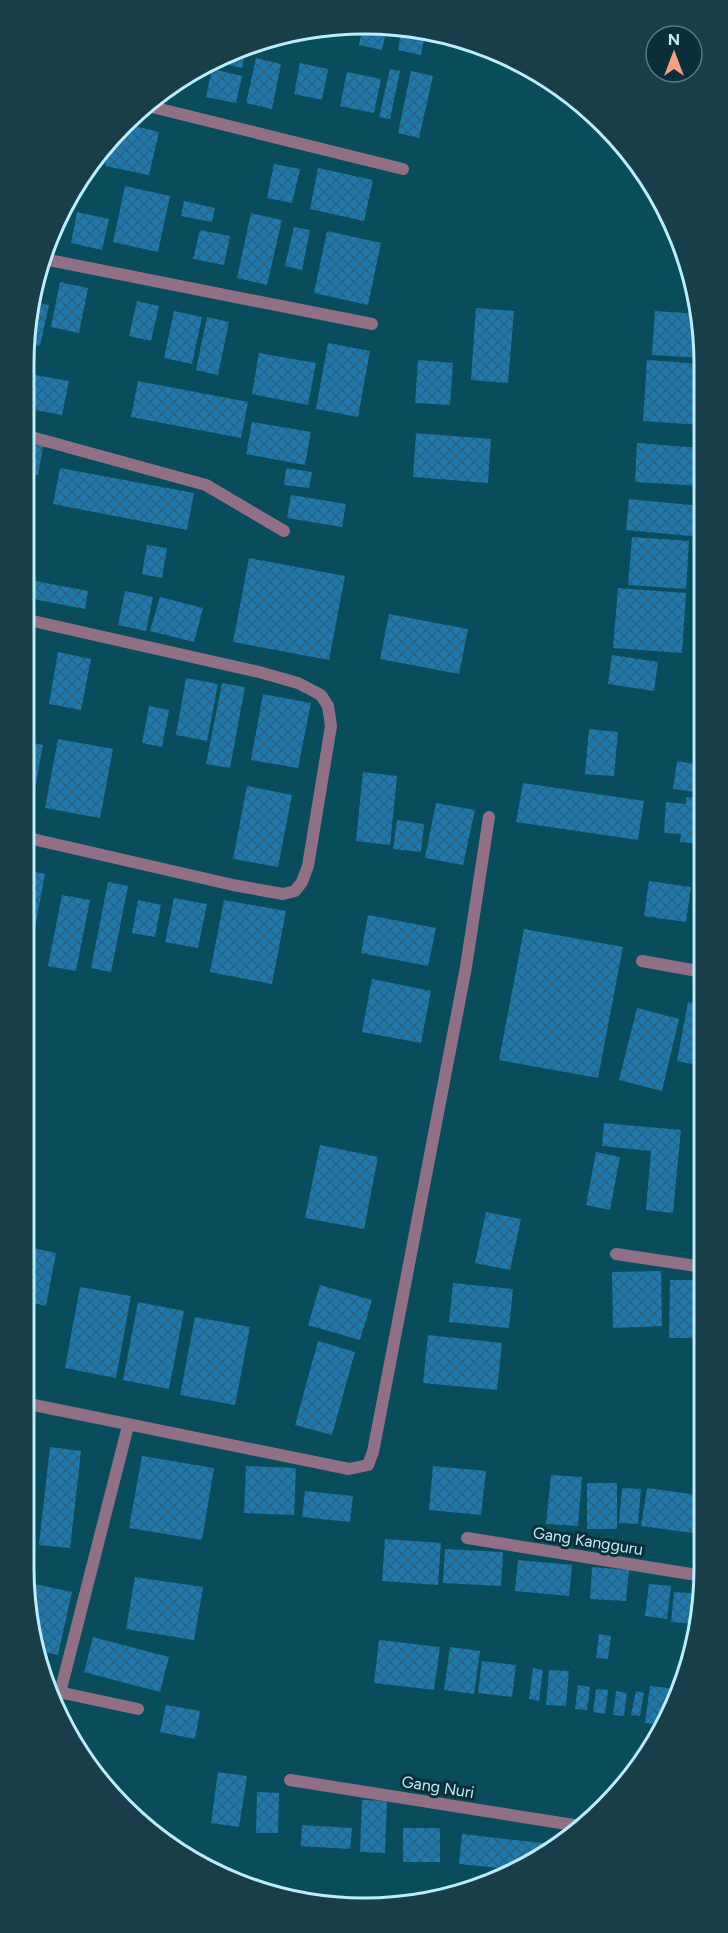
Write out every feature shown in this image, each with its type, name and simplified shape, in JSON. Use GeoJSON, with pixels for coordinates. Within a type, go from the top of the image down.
{"type":"FeatureCollection","features":[{"type":"Feature","properties":{"kind":"street"},"geometry":{"type":"LineString","coordinates":[[157,108],[403,170]]}},
{"type":"Feature","properties":{"kind":"street"},"geometry":{"type":"LineString","coordinates":[[51,260],[372,324]]}},
{"type":"Feature","properties":{"kind":"street"},"geometry":{"type":"LineString","coordinates":[[34,438],[206,485],[284,531]]}},
{"type":"Feature","properties":{"kind":"street"},"geometry":{"type":"LineString","coordinates":[[34,621],[259,672],[298,683],[321,695],[328,706],[331,726],[308,866],[302,882],[295,891],[283,894],[233,885],[34,839]]}},
{"type":"Feature","properties":{"kind":"street"},"geometry":{"type":"LineString","coordinates":[[34,1405],[349,1469],[368,1465],[373,1452],[466,968],[489,817]]}},
{"type":"Feature","properties":{"kind":"street"},"geometry":{"type":"LineString","coordinates":[[642,961],[694,970]]}},
{"type":"Feature","properties":{"kind":"street"},"geometry":{"type":"LineString","coordinates":[[616,1254],[694,1266]]}},
{"type":"Feature","properties":{"kind":"street"},"geometry":{"type":"LineString","coordinates":[[56,1686],[128,1426]]}},
{"type":"Feature","properties":{"kind":"street","name":"Gang Kangguru"},"geometry":{"type":"LineString","coordinates":[[467,1538],[694,1575]]}},
{"type":"Feature","properties":{"kind":"street"},"geometry":{"type":"LineString","coordinates":[[59,1692],[138,1708]]}},
{"type":"Feature","properties":{"kind":"street","name":"Gang Nuri"},"geometry":{"type":"LineString","coordinates":[[290,1780],[572,1825]]}},
{"type":"Feature","properties":{"kind":"building"},"geometry":{"type":"Polygon","coordinates":[[[361,34],[385,35],[382,50],[359,45],[361,34]]]}},
{"type":"Feature","properties":{"kind":"building"},"geometry":{"type":"Polygon","coordinates":[[[400,36],[424,40],[421,55],[398,50],[400,36]]]}},
{"type":"Feature","properties":{"kind":"building"},"geometry":{"type":"Polygon","coordinates":[[[244,58],[242,68],[227,65],[244,58]]]}},
{"type":"Feature","properties":{"kind":"building"},"geometry":{"type":"Polygon","coordinates":[[[256,58],[281,64],[272,109],[246,103],[256,58]]]}},
{"type":"Feature","properties":{"kind":"building"},"geometry":{"type":"Polygon","coordinates":[[[300,63],[328,69],[322,100],[294,94],[300,63]]]}},
{"type":"Feature","properties":{"kind":"building"},"geometry":{"type":"Polygon","coordinates":[[[390,69],[400,71],[390,119],[379,117],[390,69]]]}},
{"type":"Feature","properties":{"kind":"building"},"geometry":{"type":"Polygon","coordinates":[[[215,70],[242,76],[236,103],[206,97],[211,72],[215,70]]]}},
{"type":"Feature","properties":{"kind":"building"},"geometry":{"type":"Polygon","coordinates":[[[411,71],[433,76],[419,138],[398,133],[411,71]]]}},
{"type":"Feature","properties":{"kind":"building"},"geometry":{"type":"Polygon","coordinates":[[[347,72],[381,79],[374,113],[340,106],[347,72]]]}},
{"type":"Feature","properties":{"kind":"building"},"geometry":{"type":"Polygon","coordinates":[[[136,126],[159,132],[149,175],[105,166],[107,159],[136,126]]]}},
{"type":"Feature","properties":{"kind":"building"},"geometry":{"type":"Polygon","coordinates":[[[274,164],[300,169],[292,203],[267,198],[274,164]]]}},
{"type":"Feature","properties":{"kind":"building"},"geometry":{"type":"Polygon","coordinates":[[[318,168],[373,180],[364,221],[310,209],[318,168]]]}},
{"type":"Feature","properties":{"kind":"building"},"geometry":{"type":"Polygon","coordinates":[[[125,186],[170,196],[158,252],[113,242],[125,186]]]}},
{"type":"Feature","properties":{"kind":"building"},"geometry":{"type":"Polygon","coordinates":[[[184,201],[215,208],[212,222],[181,216],[184,201]]]}},
{"type":"Feature","properties":{"kind":"building"},"geometry":{"type":"Polygon","coordinates":[[[77,212],[109,219],[102,250],[71,243],[77,212]]]}},
{"type":"Feature","properties":{"kind":"building"},"geometry":{"type":"Polygon","coordinates":[[[251,213],[282,220],[267,285],[237,278],[251,213]]]}},
{"type":"Feature","properties":{"kind":"building"},"geometry":{"type":"Polygon","coordinates":[[[294,227],[310,230],[302,270],[285,266],[294,227]]]}},
{"type":"Feature","properties":{"kind":"building"},"geometry":{"type":"Polygon","coordinates":[[[200,230],[230,236],[224,265],[193,259],[200,230]]]}},
{"type":"Feature","properties":{"kind":"building"},"geometry":{"type":"Polygon","coordinates":[[[327,231],[381,243],[368,305],[314,293],[327,231]]]}},
{"type":"Feature","properties":{"kind":"building"},"geometry":{"type":"Polygon","coordinates":[[[60,282],[88,288],[79,333],[51,327],[60,282]]]}},
{"type":"Feature","properties":{"kind":"building"},"geometry":{"type":"Polygon","coordinates":[[[137,301],[159,306],[151,341],[129,336],[137,301]]]}},
{"type":"Feature","properties":{"kind":"building"},"geometry":{"type":"Polygon","coordinates":[[[40,303],[49,305],[40,346],[35,345],[40,303]]]}},
{"type":"Feature","properties":{"kind":"building"},"geometry":{"type":"Polygon","coordinates":[[[476,308],[514,311],[508,383],[471,380],[476,308]]]}},
{"type":"Feature","properties":{"kind":"building"},"geometry":{"type":"Polygon","coordinates":[[[174,311],[202,317],[192,364],[164,358],[174,311]]]}},
{"type":"Feature","properties":{"kind":"building"},"geometry":{"type":"Polygon","coordinates":[[[655,311],[690,313],[694,358],[652,355],[655,311]]]}},
{"type":"Feature","properties":{"kind":"building"},"geometry":{"type":"Polygon","coordinates":[[[207,317],[229,322],[218,375],[196,370],[207,317]]]}},
{"type":"Feature","properties":{"kind":"building"},"geometry":{"type":"Polygon","coordinates":[[[328,343],[370,351],[358,417],[316,409],[328,343]]]}},
{"type":"Feature","properties":{"kind":"building"},"geometry":{"type":"Polygon","coordinates":[[[259,353],[316,363],[308,405],[252,394],[259,353]]]}},
{"type":"Feature","properties":{"kind":"building"},"geometry":{"type":"Polygon","coordinates":[[[418,360],[453,363],[450,405],[415,403],[418,360]]]}},
{"type":"Feature","properties":{"kind":"building"},"geometry":{"type":"Polygon","coordinates":[[[647,360],[694,363],[694,425],[643,421],[647,360]]]}},
{"type":"Feature","properties":{"kind":"building"},"geometry":{"type":"Polygon","coordinates":[[[34,375],[69,381],[62,415],[34,410],[34,375]]]}},
{"type":"Feature","properties":{"kind":"building"},"geometry":{"type":"Polygon","coordinates":[[[138,381],[248,402],[241,438],[131,417],[138,381]]]}},
{"type":"Feature","properties":{"kind":"building"},"geometry":{"type":"Polygon","coordinates":[[[252,422],[311,432],[305,465],[246,454],[252,422]]]}},
{"type":"Feature","properties":{"kind":"building"},"geometry":{"type":"Polygon","coordinates":[[[416,433],[491,439],[488,483],[413,477],[416,433]]]}},
{"type":"Feature","properties":{"kind":"building"},"geometry":{"type":"Polygon","coordinates":[[[34,439],[44,441],[38,475],[34,474],[34,439]]]}},
{"type":"Feature","properties":{"kind":"building"},"geometry":{"type":"Polygon","coordinates":[[[637,443],[694,447],[694,486],[635,482],[637,443]]]}},
{"type":"Feature","properties":{"kind":"building"},"geometry":{"type":"Polygon","coordinates":[[[60,468],[194,493],[187,530],[53,504],[60,468]]]}},
{"type":"Feature","properties":{"kind":"building"},"geometry":{"type":"Polygon","coordinates":[[[286,468],[312,472],[309,488],[284,485],[286,468]]]}},
{"type":"Feature","properties":{"kind":"building"},"geometry":{"type":"Polygon","coordinates":[[[291,495],[346,504],[342,527],[287,518],[291,495]]]}},
{"type":"Feature","properties":{"kind":"building"},"geometry":{"type":"Polygon","coordinates":[[[629,499],[694,505],[694,536],[626,530],[629,499]]]}},
{"type":"Feature","properties":{"kind":"building"},"geometry":{"type":"Polygon","coordinates":[[[632,537],[689,541],[686,589],[628,585],[632,537]]]}},
{"type":"Feature","properties":{"kind":"building"},"geometry":{"type":"Polygon","coordinates":[[[147,545],[167,548],[162,578],[142,574],[147,545]]]}},
{"type":"Feature","properties":{"kind":"building"},"geometry":{"type":"Polygon","coordinates":[[[249,558],[345,576],[329,660],[233,642],[249,558]]]}},
{"type":"Feature","properties":{"kind":"building"},"geometry":{"type":"Polygon","coordinates":[[[34,581],[88,591],[85,609],[34,599],[34,581]]]}},
{"type":"Feature","properties":{"kind":"building"},"geometry":{"type":"Polygon","coordinates":[[[618,588],[686,593],[682,653],[613,648],[618,588]]]}},
{"type":"Feature","properties":{"kind":"building"},"geometry":{"type":"Polygon","coordinates":[[[125,591],[153,597],[146,631],[118,625],[125,591]]]}},
{"type":"Feature","properties":{"kind":"building"},"geometry":{"type":"Polygon","coordinates":[[[160,597],[203,608],[194,642],[150,631],[160,597]]]}},
{"type":"Feature","properties":{"kind":"building"},"geometry":{"type":"Polygon","coordinates":[[[389,614],[468,629],[459,674],[380,659],[389,614]]]}},
{"type":"Feature","properties":{"kind":"building"},"geometry":{"type":"Polygon","coordinates":[[[58,652],[91,659],[81,710],[49,704],[58,652]]]}},
{"type":"Feature","properties":{"kind":"building"},"geometry":{"type":"Polygon","coordinates":[[[612,655],[658,662],[654,691],[608,684],[612,655]]]}},
{"type":"Feature","properties":{"kind":"building"},"geometry":{"type":"Polygon","coordinates":[[[186,678],[218,684],[207,741],[176,735],[186,678]]]}},
{"type":"Feature","properties":{"kind":"building"},"geometry":{"type":"Polygon","coordinates":[[[222,683],[245,687],[230,768],[206,764],[222,683]]]}},
{"type":"Feature","properties":{"kind":"building"},"geometry":{"type":"Polygon","coordinates":[[[263,694],[311,703],[298,768],[251,760],[263,694]]]}},
{"type":"Feature","properties":{"kind":"building"},"geometry":{"type":"Polygon","coordinates":[[[149,706],[169,710],[162,747],[142,743],[149,706]]]}},
{"type":"Feature","properties":{"kind":"building"},"geometry":{"type":"Polygon","coordinates":[[[589,729],[618,732],[614,776],[585,774],[589,729]]]}},
{"type":"Feature","properties":{"kind":"building"},"geometry":{"type":"Polygon","coordinates":[[[58,739],[113,749],[100,818],[45,808],[58,739]]]}},
{"type":"Feature","properties":{"kind":"building"},"geometry":{"type":"Polygon","coordinates":[[[34,743],[43,745],[34,794],[34,743]]]}},
{"type":"Feature","properties":{"kind":"building"},"geometry":{"type":"Polygon","coordinates":[[[677,761],[694,764],[694,792],[673,789],[677,761]]]}},
{"type":"Feature","properties":{"kind":"building"},"geometry":{"type":"Polygon","coordinates":[[[363,772],[397,776],[390,845],[356,841],[363,772]]]}},
{"type":"Feature","properties":{"kind":"building"},"geometry":{"type":"Polygon","coordinates":[[[523,783],[644,801],[638,840],[516,822],[523,783]]]}},
{"type":"Feature","properties":{"kind":"building"},"geometry":{"type":"Polygon","coordinates":[[[247,786],[292,795],[278,867],[233,859],[247,786]]]}},
{"type":"Feature","properties":{"kind":"building"},"geometry":{"type":"Polygon","coordinates":[[[686,797],[694,798],[694,843],[680,842],[681,834],[664,833],[666,802],[686,804],[686,797]]]}},
{"type":"Feature","properties":{"kind":"building"},"geometry":{"type":"Polygon","coordinates":[[[436,803],[475,810],[463,865],[425,858],[436,803]]]}},
{"type":"Feature","properties":{"kind":"building"},"geometry":{"type":"Polygon","coordinates":[[[397,820],[424,824],[421,852],[393,849],[397,820]]]}},
{"type":"Feature","properties":{"kind":"building"},"geometry":{"type":"Polygon","coordinates":[[[34,872],[45,874],[34,933],[34,872]]]}},
{"type":"Feature","properties":{"kind":"building"},"geometry":{"type":"Polygon","coordinates":[[[649,881],[691,887],[686,922],[644,916],[649,881]]]}},
{"type":"Feature","properties":{"kind":"building"},"geometry":{"type":"Polygon","coordinates":[[[108,882],[128,886],[111,972],[91,968],[108,882]]]}},
{"type":"Feature","properties":{"kind":"building"},"geometry":{"type":"Polygon","coordinates":[[[62,895],[90,900],[76,971],[48,966],[62,895]]]}},
{"type":"Feature","properties":{"kind":"building"},"geometry":{"type":"Polygon","coordinates":[[[174,898],[207,904],[198,948],[165,942],[174,898]]]}},
{"type":"Feature","properties":{"kind":"building"},"geometry":{"type":"Polygon","coordinates":[[[138,900],[161,905],[155,937],[132,933],[138,900]]]}},
{"type":"Feature","properties":{"kind":"building"},"geometry":{"type":"Polygon","coordinates":[[[224,900],[286,911],[272,984],[210,972],[224,900]]]}},
{"type":"Feature","properties":{"kind":"building"},"geometry":{"type":"Polygon","coordinates":[[[368,915],[436,928],[428,966],[361,953],[368,915]]]}},
{"type":"Feature","properties":{"kind":"building"},"geometry":{"type":"Polygon","coordinates":[[[524,929],[623,947],[598,1078],[499,1060],[524,929]]]}},
{"type":"Feature","properties":{"kind":"building"},"geometry":{"type":"Polygon","coordinates":[[[372,979],[431,991],[421,1043],[362,1032],[372,979]]]}},
{"type":"Feature","properties":{"kind":"building"},"geometry":{"type":"Polygon","coordinates":[[[688,1002],[694,1003],[694,1064],[677,1061],[688,1002]]]}},
{"type":"Feature","properties":{"kind":"building"},"geometry":{"type":"Polygon","coordinates":[[[637,1008],[679,1019],[662,1091],[619,1080],[637,1008]]]}},
{"type":"Feature","properties":{"kind":"building"},"geometry":{"type":"Polygon","coordinates":[[[604,1123],[681,1130],[673,1213],[646,1210],[651,1151],[602,1146],[604,1123]]]}},
{"type":"Feature","properties":{"kind":"building"},"geometry":{"type":"Polygon","coordinates":[[[320,1145],[378,1157],[364,1229],[305,1218],[320,1145]]]}},
{"type":"Feature","properties":{"kind":"building"},"geometry":{"type":"Polygon","coordinates":[[[596,1152],[620,1157],[610,1210],[586,1205],[596,1152]]]}},
{"type":"Feature","properties":{"kind":"building"},"geometry":{"type":"Polygon","coordinates":[[[486,1212],[521,1219],[510,1270],[475,1263],[486,1212]]]}},
{"type":"Feature","properties":{"kind":"building"},"geometry":{"type":"Polygon","coordinates":[[[34,1248],[56,1253],[46,1306],[34,1303],[34,1248]]]}},
{"type":"Feature","properties":{"kind":"building"},"geometry":{"type":"Polygon","coordinates":[[[661,1271],[662,1326],[613,1328],[612,1272],[661,1271]]]}},
{"type":"Feature","properties":{"kind":"building"},"geometry":{"type":"Polygon","coordinates":[[[670,1280],[694,1280],[694,1338],[669,1338],[670,1280]]]}},
{"type":"Feature","properties":{"kind":"building"},"geometry":{"type":"Polygon","coordinates":[[[453,1283],[513,1289],[509,1328],[449,1322],[453,1283]]]}},
{"type":"Feature","properties":{"kind":"building"},"geometry":{"type":"Polygon","coordinates":[[[320,1285],[372,1300],[360,1340],[308,1325],[320,1285]]]}},
{"type":"Feature","properties":{"kind":"building"},"geometry":{"type":"Polygon","coordinates":[[[80,1287],[131,1296],[116,1378],[65,1368],[80,1287]]]}},
{"type":"Feature","properties":{"kind":"building"},"geometry":{"type":"Polygon","coordinates":[[[138,1302],[184,1311],[169,1389],[123,1380],[138,1302]]]}},
{"type":"Feature","properties":{"kind":"building"},"geometry":{"type":"Polygon","coordinates":[[[195,1317],[250,1327],[235,1405],[180,1395],[195,1317]]]}},
{"type":"Feature","properties":{"kind":"building"},"geometry":{"type":"Polygon","coordinates":[[[428,1335],[502,1343],[497,1390],[423,1383],[428,1335]]]}},
{"type":"Feature","properties":{"kind":"building"},"geometry":{"type":"Polygon","coordinates":[[[318,1341],[355,1352],[332,1435],[295,1425],[318,1341]]]}},
{"type":"Feature","properties":{"kind":"building"},"geometry":{"type":"Polygon","coordinates":[[[50,1447],[81,1451],[70,1548],[39,1545],[50,1447]]]}},
{"type":"Feature","properties":{"kind":"building"},"geometry":{"type":"Polygon","coordinates":[[[142,1456],[214,1468],[202,1540],[129,1528],[142,1456]]]}},
{"type":"Feature","properties":{"kind":"building"},"geometry":{"type":"Polygon","coordinates":[[[246,1466],[296,1468],[294,1515],[244,1513],[246,1466]]]}},
{"type":"Feature","properties":{"kind":"building"},"geometry":{"type":"Polygon","coordinates":[[[433,1466],[486,1471],[481,1515],[429,1510],[433,1466]]]}},
{"type":"Feature","properties":{"kind":"building"},"geometry":{"type":"Polygon","coordinates":[[[551,1475],[582,1477],[578,1526],[546,1524],[551,1475]]]}},
{"type":"Feature","properties":{"kind":"building"},"geometry":{"type":"Polygon","coordinates":[[[587,1483],[617,1483],[617,1529],[587,1529],[587,1483]]]}},
{"type":"Feature","properties":{"kind":"building"},"geometry":{"type":"Polygon","coordinates":[[[622,1488],[641,1489],[638,1524],[619,1523],[622,1488]]]}},
{"type":"Feature","properties":{"kind":"building"},"geometry":{"type":"Polygon","coordinates":[[[647,1488],[694,1494],[693,1533],[641,1526],[647,1488]]]}},
{"type":"Feature","properties":{"kind":"building"},"geometry":{"type":"Polygon","coordinates":[[[305,1491],[353,1496],[350,1522],[302,1517],[305,1491]]]}},
{"type":"Feature","properties":{"kind":"building"},"geometry":{"type":"Polygon","coordinates":[[[385,1539],[441,1543],[438,1585],[382,1581],[385,1539]]]}},
{"type":"Feature","properties":{"kind":"building"},"geometry":{"type":"Polygon","coordinates":[[[445,1549],[503,1552],[501,1586],[443,1583],[445,1549]]]}},
{"type":"Feature","properties":{"kind":"building"},"geometry":{"type":"Polygon","coordinates":[[[518,1560],[572,1565],[569,1596],[515,1591],[518,1560]]]}},
{"type":"Feature","properties":{"kind":"building"},"geometry":{"type":"Polygon","coordinates":[[[592,1567],[629,1570],[626,1601],[590,1599],[592,1567]]]}},
{"type":"Feature","properties":{"kind":"building"},"geometry":{"type":"Polygon","coordinates":[[[135,1577],[203,1587],[194,1640],[126,1629],[135,1577]]]}},
{"type":"Feature","properties":{"kind":"building"},"geometry":{"type":"Polygon","coordinates":[[[35,1584],[72,1592],[58,1655],[46,1652],[37,1612],[35,1584]]]}},
{"type":"Feature","properties":{"kind":"building"},"geometry":{"type":"Polygon","coordinates":[[[649,1584],[671,1586],[667,1619],[645,1616],[649,1584]]]}},
{"type":"Feature","properties":{"kind":"building"},"geometry":{"type":"Polygon","coordinates":[[[674,1592],[693,1593],[689,1623],[671,1622],[674,1592]]]}},
{"type":"Feature","properties":{"kind":"building"},"geometry":{"type":"Polygon","coordinates":[[[599,1634],[611,1636],[608,1659],[596,1658],[599,1634]]]}},
{"type":"Feature","properties":{"kind":"building"},"geometry":{"type":"Polygon","coordinates":[[[93,1637],[169,1657],[160,1692],[84,1672],[93,1637]]]}},
{"type":"Feature","properties":{"kind":"building"},"geometry":{"type":"Polygon","coordinates":[[[379,1640],[440,1647],[434,1690],[374,1683],[379,1640]]]}},
{"type":"Feature","properties":{"kind":"building"},"geometry":{"type":"Polygon","coordinates":[[[450,1647],[480,1651],[474,1694],[444,1690],[450,1647]]]}},
{"type":"Feature","properties":{"kind":"building"},"geometry":{"type":"Polygon","coordinates":[[[482,1661],[516,1665],[512,1697],[478,1693],[482,1661]]]}},
{"type":"Feature","properties":{"kind":"building"},"geometry":{"type":"Polygon","coordinates":[[[533,1668],[543,1670],[539,1701],[529,1699],[533,1668]]]}},
{"type":"Feature","properties":{"kind":"building"},"geometry":{"type":"Polygon","coordinates":[[[549,1670],[569,1671],[566,1706],[546,1705],[549,1670]]]}},
{"type":"Feature","properties":{"kind":"building"},"geometry":{"type":"Polygon","coordinates":[[[578,1685],[590,1687],[587,1710],[575,1709],[578,1685]]]}},
{"type":"Feature","properties":{"kind":"building"},"geometry":{"type":"Polygon","coordinates":[[[650,1686],[671,1688],[655,1724],[645,1723],[650,1686]]]}},
{"type":"Feature","properties":{"kind":"building"},"geometry":{"type":"Polygon","coordinates":[[[596,1689],[608,1690],[605,1714],[593,1712],[596,1689]]]}},
{"type":"Feature","properties":{"kind":"building"},"geometry":{"type":"Polygon","coordinates":[[[616,1691],[627,1693],[624,1716],[613,1715],[616,1691]]]}},
{"type":"Feature","properties":{"kind":"building"},"geometry":{"type":"Polygon","coordinates":[[[636,1691],[644,1693],[640,1716],[631,1715],[636,1691]]]}},
{"type":"Feature","properties":{"kind":"building"},"geometry":{"type":"Polygon","coordinates":[[[166,1705],[200,1711],[195,1739],[160,1732],[166,1705]]]}},
{"type":"Feature","properties":{"kind":"building"},"geometry":{"type":"Polygon","coordinates":[[[218,1772],[247,1776],[239,1827],[211,1823],[218,1772]]]}},
{"type":"Feature","properties":{"kind":"building"},"geometry":{"type":"Polygon","coordinates":[[[257,1792],[279,1793],[278,1833],[256,1833],[257,1792]]]}},
{"type":"Feature","properties":{"kind":"building"},"geometry":{"type":"Polygon","coordinates":[[[362,1800],[387,1801],[385,1853],[360,1852],[362,1800]]]}},
{"type":"Feature","properties":{"kind":"building"},"geometry":{"type":"Polygon","coordinates":[[[302,1825],[352,1828],[350,1849],[301,1846],[302,1825]]]}},
{"type":"Feature","properties":{"kind":"building"},"geometry":{"type":"Polygon","coordinates":[[[403,1828],[440,1828],[440,1862],[403,1862],[403,1828]]]}},
{"type":"Feature","properties":{"kind":"building"},"geometry":{"type":"Polygon","coordinates":[[[462,1834],[546,1843],[502,1868],[459,1864],[462,1834]]]}}]}
